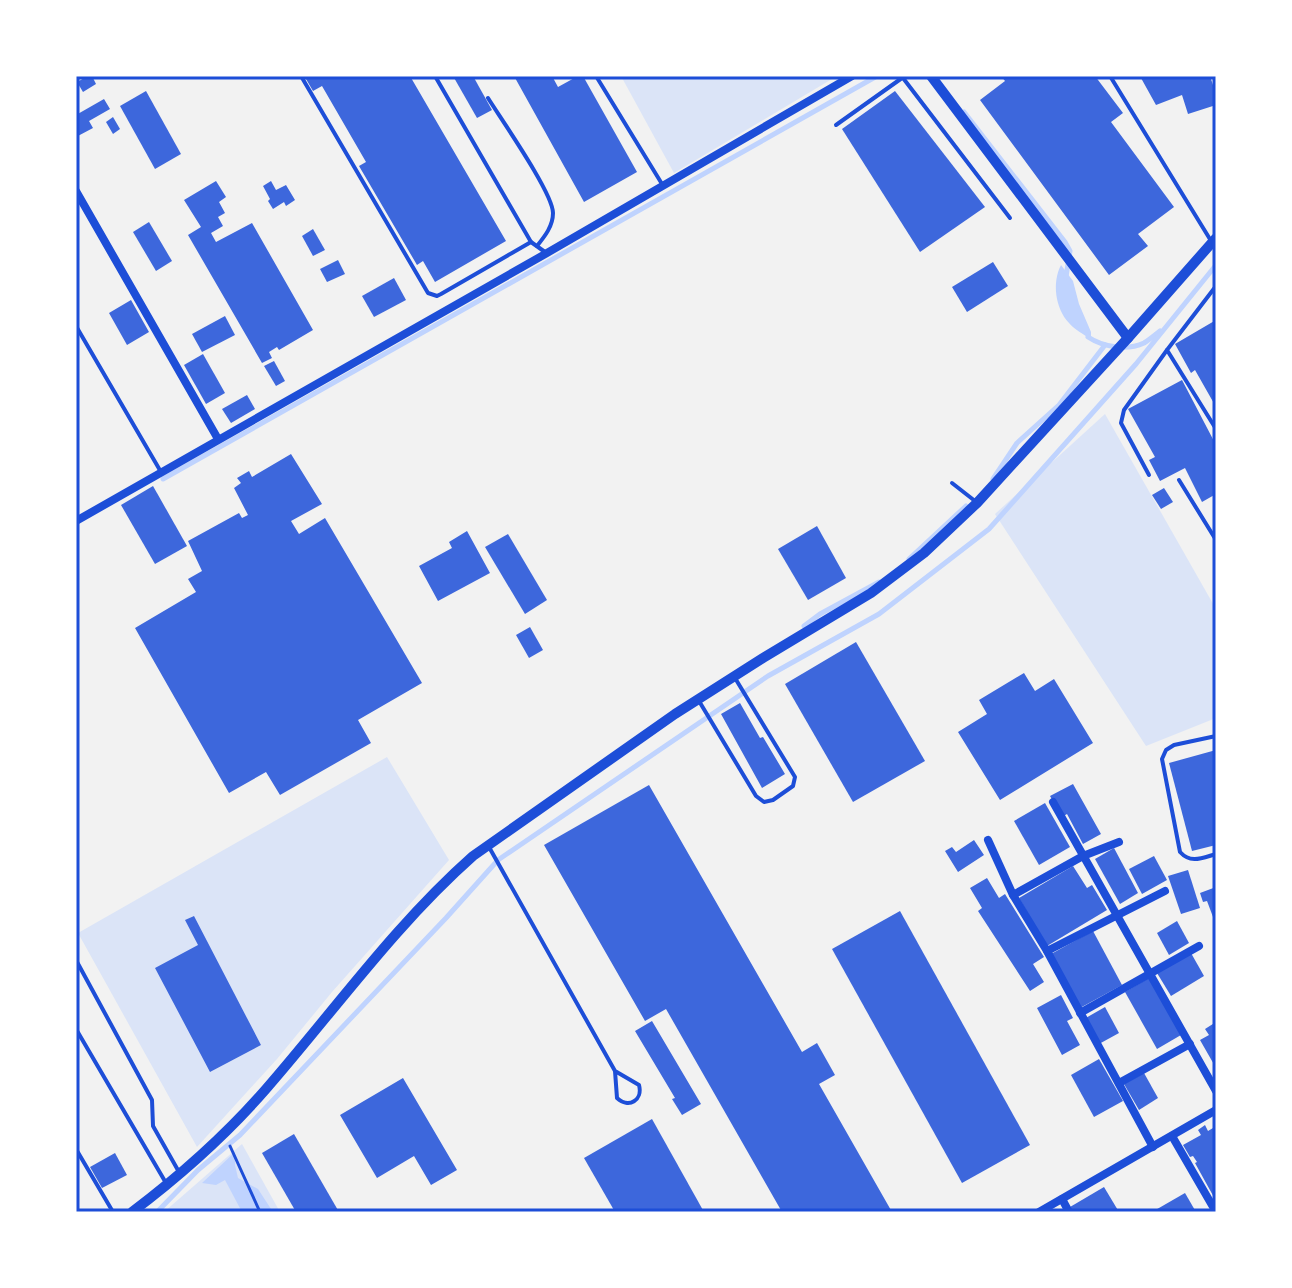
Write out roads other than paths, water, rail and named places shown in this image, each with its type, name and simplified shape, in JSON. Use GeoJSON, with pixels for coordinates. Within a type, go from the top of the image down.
{"type":"FeatureCollection","features":[{"type":"Feature","properties":{"kind":"street"},"geometry":{"type":"LineString","coordinates":[[76,521],[852,76]]}},
{"type":"Feature","properties":{"kind":"street"},"geometry":{"type":"LineString","coordinates":[[931,76],[1128,338]]}},
{"type":"Feature","properties":{"kind":"street"},"geometry":{"type":"LineString","coordinates":[[76,191],[218,439]]}},
{"type":"Feature","properties":{"kind":"street"},"geometry":{"type":"LineString","coordinates":[[132,1212],[224,1134],[446,881],[487,845],[697,699],[834,616],[924,553],[977,503],[1215,243]]}},
{"type":"Feature","properties":{"kind":"street"},"geometry":{"type":"LineString","coordinates":[[1053,802],[1216,1091]]}},
{"type":"Feature","properties":{"kind":"street"},"geometry":{"type":"LineString","coordinates":[[988,840],[1013,895],[1047,951],[1153,1147]]}},
{"type":"Feature","properties":{"kind":"street"},"geometry":{"type":"LineString","coordinates":[[1013,895],[1083,856],[1119,842]]}},
{"type":"Feature","properties":{"kind":"street"},"geometry":{"type":"LineString","coordinates":[[1047,951],[1165,891]]}},
{"type":"Feature","properties":{"kind":"street"},"geometry":{"type":"LineString","coordinates":[[1080,1013],[1199,946]]}},
{"type":"Feature","properties":{"kind":"street"},"geometry":{"type":"LineString","coordinates":[[1119,1083],[1190,1044]]}},
{"type":"Feature","properties":{"kind":"street"},"geometry":{"type":"LineString","coordinates":[[1039,1212],[1216,1110]]}},
{"type":"Feature","properties":{"kind":"street"},"geometry":{"type":"LineString","coordinates":[[1172,1136],[1216,1212]]}},
{"type":"Feature","properties":{"kind":"street"},"geometry":{"type":"LineString","coordinates":[[1062,1199],[1069,1212]]}},
{"type":"Feature","properties":{"kind":"lane"},"geometry":{"type":"LineString","coordinates":[[301,76],[428,293],[437,296],[531,242]]}},
{"type":"Feature","properties":{"kind":"lane"},"geometry":{"type":"LineString","coordinates":[[435,76],[531,242],[547,253]]}},
{"type":"Feature","properties":{"kind":"lane"},"geometry":{"type":"LineString","coordinates":[[596,76],[663,186]]}},
{"type":"Feature","properties":{"kind":"lane"},"geometry":{"type":"LineString","coordinates":[[1110,76],[1215,243]]}},
{"type":"Feature","properties":{"kind":"lane"},"geometry":{"type":"LineString","coordinates":[[836,125],[902,77],[1010,218]]}},
{"type":"Feature","properties":{"kind":"lane"},"geometry":{"type":"LineString","coordinates":[[488,98],[551,200],[550,228],[537,246]]}},
{"type":"Feature","properties":{"kind":"lane"},"geometry":{"type":"LineString","coordinates":[[1149,475],[1120,418],[1216,286]]}},
{"type":"Feature","properties":{"kind":"lane"},"geometry":{"type":"LineString","coordinates":[[76,326],[161,472]]}},
{"type":"Feature","properties":{"kind":"lane"},"geometry":{"type":"LineString","coordinates":[[1167,350],[1216,429]]}},
{"type":"Feature","properties":{"kind":"lane"},"geometry":{"type":"LineString","coordinates":[[1179,480],[1216,540]]}},
{"type":"Feature","properties":{"kind":"lane"},"geometry":{"type":"LineString","coordinates":[[952,483],[977,503]]}},
{"type":"Feature","properties":{"kind":"lane"},"geometry":{"type":"LineString","coordinates":[[697,699],[756,796],[764,802],[773,800],[793,786],[795,777],[734,675]]}},
{"type":"Feature","properties":{"kind":"lane"},"geometry":{"type":"LineString","coordinates":[[1216,736],[1174,745],[1166,750],[1162,759],[1180,852],[1193,860],[1216,854]]}},
{"type":"Feature","properties":{"kind":"lane"},"geometry":{"type":"LineString","coordinates":[[487,845],[615,1071],[617,1098],[622,1103],[634,1103],[639,1097],[639,1085],[615,1071]]}},
{"type":"Feature","properties":{"kind":"lane"},"geometry":{"type":"LineString","coordinates":[[76,960],[152,1100],[153,1126],[180,1174]]}},
{"type":"Feature","properties":{"kind":"lane"},"geometry":{"type":"LineString","coordinates":[[76,1029],[167,1185]]}},
{"type":"Feature","properties":{"kind":"lane"},"geometry":{"type":"LineString","coordinates":[[76,1149],[113,1212]]}},
{"type":"Feature","properties":{"kind":"water"},"geometry":{"type":"Polygon","coordinates":[[[1061,265],[1073,281],[1091,339],[1071,325],[1058,303],[1056,287],[1061,265]]]}},
{"type":"Feature","properties":{"kind":"water"},"geometry":{"type":"Polygon","coordinates":[[[235,1152],[238,1178],[258,1189],[273,1212],[242,1212],[225,1180],[216,1185],[202,1183],[235,1152]]]}},
{"type":"Feature","properties":{"kind":"waterway"},"geometry":{"type":"LineString","coordinates":[[163,479],[877,76]]}},
{"type":"Feature","properties":{"kind":"waterway"},"geometry":{"type":"LineString","coordinates":[[964,112],[1065,242],[1070,251],[1066,277]]}},
{"type":"Feature","properties":{"kind":"waterway"},"geometry":{"type":"LineString","coordinates":[[157,1212],[198,1170],[240,1135],[498,860],[768,676],[879,614],[989,529],[1136,364],[1216,265]]}},
{"type":"Feature","properties":{"kind":"waterway"},"geometry":{"type":"LineString","coordinates":[[1088,337],[1108,345],[1130,347],[1144,343],[1160,331]]}},
{"type":"Feature","properties":{"kind":"waterway"},"geometry":{"type":"LineString","coordinates":[[993,479],[1017,443],[1059,405],[1105,345]]}},
{"type":"Feature","properties":{"kind":"waterway"},"geometry":{"type":"LineString","coordinates":[[909,559],[966,506]]}},
{"type":"Feature","properties":{"kind":"waterway"},"geometry":{"type":"LineString","coordinates":[[804,626],[879,582]]}}]}
